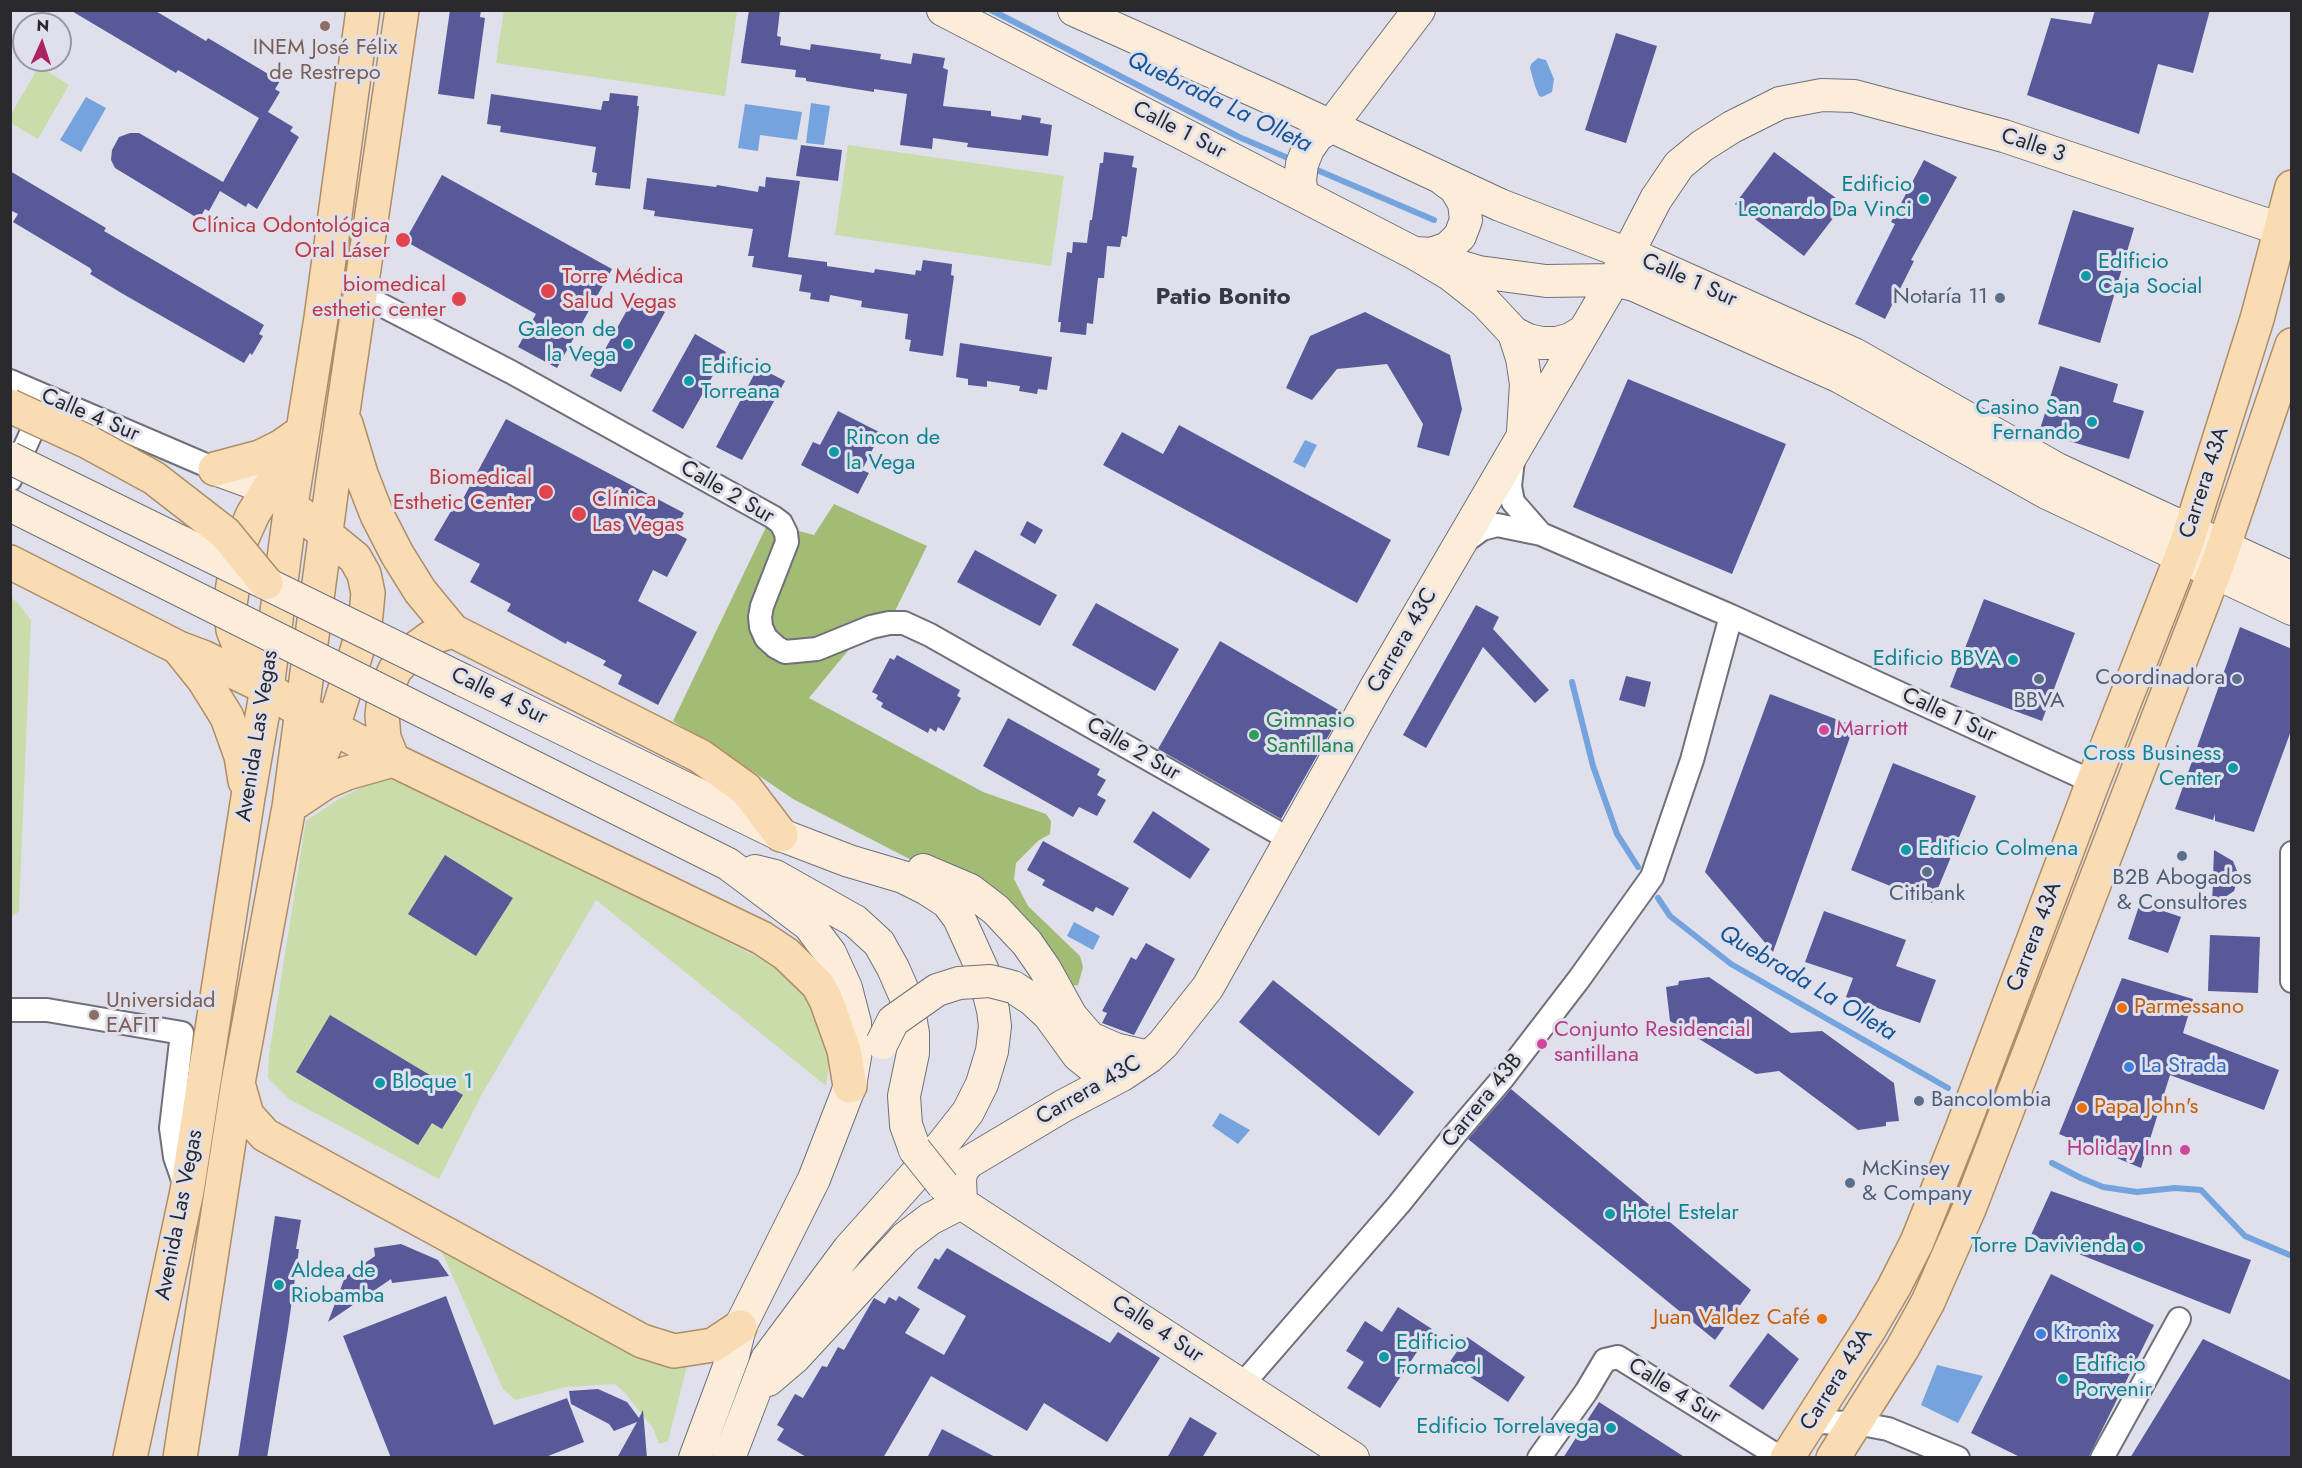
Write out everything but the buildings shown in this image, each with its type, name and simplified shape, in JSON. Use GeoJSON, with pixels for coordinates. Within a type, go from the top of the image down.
{"type":"FeatureCollection","features":[{"type":"Feature","properties":{"kind":"main road","name":"Avenida Las Vegas"},"geometry":{"type":"LineString","coordinates":[[130,1458],[187,1191],[266,691],[271,503],[303,431],[363,10]]}},
{"type":"Feature","properties":{"kind":"main road","name":"Avenida Las Vegas"},"geometry":{"type":"LineString","coordinates":[[180,1458],[238,1083],[289,807],[402,10]]}},
{"type":"Feature","properties":{"kind":"main road","name":"Carrera 43A"},"geometry":{"type":"LineString","coordinates":[[1787,1458],[1870,1328],[1917,1242],[1962,1130],[2186,543],[2257,319],[2292,187]]}},
{"type":"Feature","properties":{"kind":"main road","name":"Carrera 43A"},"geometry":{"type":"LineString","coordinates":[[1833,1458],[1928,1302],[1955,1241],[2220,559],[2292,345]]}},
{"type":"Feature","properties":{"kind":"main road"},"geometry":{"type":"LineString","coordinates":[[10,406],[88,442],[154,478],[225,532],[266,583]]}},
{"type":"Feature","properties":{"kind":"main road"},"geometry":{"type":"LineString","coordinates":[[344,414],[361,474],[382,524],[420,591],[453,631],[700,756],[746,789],[781,835]]}},
{"type":"Feature","properties":{"kind":"main road"},"geometry":{"type":"LineString","coordinates":[[215,469],[260,457],[282,446],[303,431]]}},
{"type":"Feature","properties":{"kind":"main road"},"geometry":{"type":"LineString","coordinates":[[215,469],[241,492],[271,503],[327,534],[355,558],[364,574],[368,593],[365,625],[333,728],[321,755],[289,807]]}},
{"type":"Feature","properties":{"kind":"main road"},"geometry":{"type":"LineString","coordinates":[[266,691],[243,658],[233,630],[230,604],[240,543],[271,503]]}},
{"type":"Feature","properties":{"kind":"main road"},"geometry":{"type":"LineString","coordinates":[[10,562],[179,648],[200,662],[266,691],[393,760],[762,938],[786,954],[818,985],[826,1000],[844,1050],[850,1086]]}},
{"type":"Feature","properties":{"kind":"main road"},"geometry":{"type":"LineString","coordinates":[[393,760],[384,738],[382,715],[386,692],[395,670],[411,652],[430,638],[453,631]]}},
{"type":"Feature","properties":{"kind":"main road"},"geometry":{"type":"LineString","coordinates":[[179,648],[204,680],[226,717],[241,756],[248,797]]}},
{"type":"Feature","properties":{"kind":"main road"},"geometry":{"type":"LineString","coordinates":[[289,807],[337,777],[393,760]]}},
{"type":"Feature","properties":{"kind":"main road"},"geometry":{"type":"LineString","coordinates":[[238,1083],[247,1115],[265,1135],[642,1341],[674,1351],[736,1342]]}},
{"type":"Feature","properties":{"kind":"street","name":"Calle 1 Sur"},"geometry":{"type":"LineString","coordinates":[[943,10],[1414,253],[1451,275],[1485,302],[1514,333],[1528,340],[1557,343],[1571,339],[1584,331]]}},
{"type":"Feature","properties":{"kind":"street"},"geometry":{"type":"LineString","coordinates":[[1302,195],[1300,180],[1302,164],[1308,149],[1317,136],[1330,127],[1419,10]]}},
{"type":"Feature","properties":{"kind":"street","name":"Calle 1 Sur"},"geometry":{"type":"LineString","coordinates":[[1075,11],[1286,105],[1500,205],[1621,267],[1634,285],[1840,377],[2047,493],[2186,543],[2220,559],[2292,609]]}},
{"type":"Feature","properties":{"kind":"street","name":"Calle 3"},"geometry":{"type":"LineString","coordinates":[[1780,103],[1833,96],[1854,96],[1888,104],[2004,136],[2280,230]]}},
{"type":"Feature","properties":{"kind":"street","name":"Carrera 43C"},"geometry":{"type":"LineString","coordinates":[[952,1194],[962,1170],[969,1162],[1063,1106],[1122,1075],[1149,1057],[1163,1044],[1208,987],[1375,689],[1621,267],[1656,198],[1679,165],[1702,146],[1732,127],[1780,103]]}},
{"type":"Feature","properties":{"kind":"street"},"geometry":{"type":"LineString","coordinates":[[1414,253],[1431,254],[1448,248],[1460,236],[1466,220],[1464,203],[1455,188],[1441,178]]}},
{"type":"Feature","properties":{"kind":"street","name":"Calle 1 Sur"},"geometry":{"type":"LineString","coordinates":[[1414,253],[1479,272],[1546,281],[1621,267]]}},
{"type":"Feature","properties":{"kind":"street","name":"Calle 2 Sur"},"geometry":{"type":"LineString","coordinates":[[362,295],[522,378],[781,523],[787,542],[762,606],[761,627],[766,638],[776,647],[785,652],[801,652],[817,649],[871,627],[889,623],[904,623],[930,635],[1291,840]]}},
{"type":"Feature","properties":{"kind":"street","name":"Calle 1 Sur"},"geometry":{"type":"LineString","coordinates":[[1514,333],[1522,358],[1526,384],[1510,486],[1513,502],[1541,534]]}},
{"type":"Feature","properties":{"kind":"street","name":"Calle 4 Sur"},"geometry":{"type":"LineString","coordinates":[[10,381],[215,469]]}},
{"type":"Feature","properties":{"kind":"street"},"geometry":{"type":"LineString","coordinates":[[10,480],[48,398]]}},
{"type":"Feature","properties":{"kind":"street","name":"Calle 4 Sur"},"geometry":{"type":"LineString","coordinates":[[10,458],[781,835],[849,861],[903,877],[947,902],[959,918],[983,971],[993,1010],[995,1026],[992,1051],[982,1084],[968,1112],[942,1145],[849,1249],[767,1359],[753,1392]]}},
{"type":"Feature","properties":{"kind":"street","name":"Calle 4 Sur"},"geometry":{"type":"LineString","coordinates":[[10,505],[728,864],[775,876],[855,921],[879,943],[908,1000],[913,1033],[913,1053],[904,1096],[906,1125],[915,1150],[952,1194],[1353,1458]]}},
{"type":"Feature","properties":{"kind":"street","name":"Calle 1 Sur"},"geometry":{"type":"LineString","coordinates":[[1460,545],[1482,529],[1497,525],[1541,534],[1731,616],[2093,782]]}},
{"type":"Feature","properties":{"kind":"street","name":"Calle 1 Sur"},"geometry":{"type":"LineString","coordinates":[[2220,559],[2292,578]]}},
{"type":"Feature","properties":{"kind":"street","name":"Carrera 43B"},"geometry":{"type":"LineString","coordinates":[[1242,1386],[1399,1204],[1503,1078],[1579,979],[1652,877],[1692,760],[1731,616]]}},
{"type":"Feature","properties":{"kind":"street"},"geometry":{"type":"LineString","coordinates":[[2292,853],[2292,981]]}},
{"type":"Feature","properties":{"kind":"street"},"geometry":{"type":"LineString","coordinates":[[849,861],[885,860],[910,865],[939,875],[970,890],[996,910],[1027,943],[1045,969],[1071,1016],[1090,1038],[1115,1049],[1149,1057]]}},
{"type":"Feature","properties":{"kind":"street"},"geometry":{"type":"LineString","coordinates":[[694,1458],[736,1342],[814,1179],[850,1086],[856,1051],[855,1023],[846,988],[830,953],[809,925],[728,864]]}},
{"type":"Feature","properties":{"kind":"street"},"geometry":{"type":"LineString","coordinates":[[736,1342],[811,1221],[843,1147],[882,1043],[893,1021],[937,990],[959,983],[990,981],[1013,987],[1033,1000],[1049,1016],[1078,1055],[1094,1068],[1122,1075]]}},
{"type":"Feature","properties":{"kind":"street"},"geometry":{"type":"LineString","coordinates":[[10,1010],[47,1010],[182,1033],[171,1128],[176,1157],[187,1191]]}},
{"type":"Feature","properties":{"kind":"street"},"geometry":{"type":"LineString","coordinates":[[729,1458],[753,1392],[795,1357],[905,1238],[930,1219],[952,1194]]}},
{"type":"Feature","properties":{"kind":"street"},"geometry":{"type":"LineString","coordinates":[[2102,1458],[2179,1319]]}},
{"type":"Feature","properties":{"kind":"street","name":"Calle 4 Sur"},"geometry":{"type":"LineString","coordinates":[[1539,1458],[1586,1392],[1605,1360],[1618,1358],[1781,1458]]}},
{"type":"Feature","properties":{"kind":"street"},"geometry":{"type":"LineString","coordinates":[[1810,1422],[1856,1423],[1888,1429],[1958,1458]]}},
{"type":"Feature","properties":{"kind":"green space"},"geometry":{"type":"Polygon","coordinates":[[[504,10],[737,11],[725,96],[496,63],[504,10]]]}},
{"type":"Feature","properties":{"kind":"green space"},"geometry":{"type":"Polygon","coordinates":[[[36,72],[48,72],[69,85],[38,139],[11,123],[10,116],[36,72]]]}},
{"type":"Feature","properties":{"kind":"green space"},"geometry":{"type":"Polygon","coordinates":[[[848,145],[1064,176],[1051,266],[835,235],[848,145]]]}},
{"type":"Feature","properties":{"kind":"green space"},"geometry":{"type":"Polygon","coordinates":[[[834,504],[927,546],[893,615],[874,619],[809,698],[983,792],[1046,814],[1051,821],[1050,834],[1038,841],[1016,863],[1014,879],[1028,906],[1080,956],[1083,967],[1078,985],[1068,986],[929,869],[793,799],[673,721],[768,523],[814,535],[834,504]]]}},
{"type":"Feature","properties":{"kind":"green space"},"geometry":{"type":"Polygon","coordinates":[[[10,597],[18,603],[31,620],[19,911],[11,918],[10,597]]]}},
{"type":"Feature","properties":{"kind":"green space"},"geometry":{"type":"Polygon","coordinates":[[[380,778],[414,782],[763,960],[793,979],[808,996],[827,1041],[829,1065],[826,1086],[596,900],[482,1094],[439,1179],[289,1099],[268,1078],[269,1055],[306,821],[339,799],[380,778]]]}},
{"type":"Feature","properties":{"kind":"green space"},"geometry":{"type":"Polygon","coordinates":[[[445,1242],[688,1362],[668,1441],[659,1444],[653,1428],[615,1384],[566,1387],[515,1400],[503,1389],[442,1252],[445,1242]]]}},
{"type":"Feature","properties":{"kind":"water"},"geometry":{"type":"Polygon","coordinates":[[[1538,58],[1546,60],[1554,79],[1552,92],[1542,97],[1539,96],[1530,68],[1538,58]]]}},
{"type":"Feature","properties":{"kind":"water"},"geometry":{"type":"Polygon","coordinates":[[[86,97],[106,108],[81,152],[60,140],[86,97]]]}},
{"type":"Feature","properties":{"kind":"water"},"geometry":{"type":"Polygon","coordinates":[[[811,103],[830,106],[824,145],[806,143],[811,103]]]}},
{"type":"Feature","properties":{"kind":"water"},"geometry":{"type":"Polygon","coordinates":[[[745,104],[802,112],[797,140],[760,135],[758,151],[738,148],[745,104]]]}},
{"type":"Feature","properties":{"kind":"water"},"geometry":{"type":"Polygon","coordinates":[[[1305,440],[1317,445],[1305,468],[1293,462],[1305,440]]]}},
{"type":"Feature","properties":{"kind":"water"},"geometry":{"type":"Polygon","coordinates":[[[1074,922],[1100,936],[1093,950],[1067,936],[1074,922]]]}},
{"type":"Feature","properties":{"kind":"water"},"geometry":{"type":"Polygon","coordinates":[[[1220,1113],[1250,1130],[1238,1144],[1212,1126],[1220,1113]]]}},
{"type":"Feature","properties":{"kind":"water"},"geometry":{"type":"Polygon","coordinates":[[[1937,1365],[1983,1376],[1958,1423],[1921,1405],[1937,1365]]]}},
{"type":"Feature","properties":{"kind":"waterway","name":"Quebrada La Olleta"},"geometry":{"type":"LineString","coordinates":[[991,10],[1239,137],[1295,161]]}},
{"type":"Feature","properties":{"kind":"waterway","name":"Quebrada La Olleta"},"geometry":{"type":"LineString","coordinates":[[1310,167],[1434,220]]}},
{"type":"Feature","properties":{"kind":"waterway","name":"Quebrada La Olleta"},"geometry":{"type":"LineString","coordinates":[[1572,682],[1593,766],[1617,834],[1638,867]]}},
{"type":"Feature","properties":{"kind":"waterway","name":"Quebrada La Olleta"},"geometry":{"type":"LineString","coordinates":[[1658,898],[1670,916],[1731,964],[1948,1088]]}},
{"type":"Feature","properties":{"kind":"waterway","name":"Quebrada La Olleta"},"geometry":{"type":"LineString","coordinates":[[2052,1163],[2103,1187],[2137,1192],[2175,1188],[2201,1190],[2245,1236],[2292,1256]]}},
{"type":"Feature","properties":{"kind":"place","name":"INEM José Félix de Restrepo"},"geometry":{"type":"Point","coordinates":[325,26]}},
{"type":"Feature","properties":{"kind":"place","name":"Edificio Leonardo Da Vinci"},"geometry":{"type":"Point","coordinates":[1924,199]}},
{"type":"Feature","properties":{"kind":"place","name":"Clínica Odontológica Oral Láser"},"geometry":{"type":"Point","coordinates":[403,240]}},
{"type":"Feature","properties":{"kind":"place","name":"Edificio Caja Social"},"geometry":{"type":"Point","coordinates":[2086,276]}},
{"type":"Feature","properties":{"kind":"place","name":"Torre Médica Salud Vegas"},"geometry":{"type":"Point","coordinates":[548,291]}},
{"type":"Feature","properties":{"kind":"place","name":"Notaría 11"},"geometry":{"type":"Point","coordinates":[2000,298]}},
{"type":"Feature","properties":{"kind":"place","name":"biomedical esthetic center"},"geometry":{"type":"Point","coordinates":[459,299]}},
{"type":"Feature","properties":{"kind":"place","name":"Galeon de la Vega"},"geometry":{"type":"Point","coordinates":[628,344]}},
{"type":"Feature","properties":{"kind":"place","name":"Edificio Torreana"},"geometry":{"type":"Point","coordinates":[689,381]}},
{"type":"Feature","properties":{"kind":"place","name":"Casino San Fernando"},"geometry":{"type":"Point","coordinates":[2092,422]}},
{"type":"Feature","properties":{"kind":"place","name":"Rincon de la Vega"},"geometry":{"type":"Point","coordinates":[834,452]}},
{"type":"Feature","properties":{"kind":"place","name":"Biomedical Esthetic Center"},"geometry":{"type":"Point","coordinates":[546,492]}},
{"type":"Feature","properties":{"kind":"place","name":"Clínica Las Vegas"},"geometry":{"type":"Point","coordinates":[579,514]}},
{"type":"Feature","properties":{"kind":"place","name":"Edificio BBVA"},"geometry":{"type":"Point","coordinates":[2013,660]}},
{"type":"Feature","properties":{"kind":"place","name":"BBVA"},"geometry":{"type":"Point","coordinates":[2039,679]}},
{"type":"Feature","properties":{"kind":"place","name":"Coordinadora"},"geometry":{"type":"Point","coordinates":[2237,679]}},
{"type":"Feature","properties":{"kind":"place","name":"Marriott"},"geometry":{"type":"Point","coordinates":[1824,730]}},
{"type":"Feature","properties":{"kind":"place","name":"Gimnasio Santillana"},"geometry":{"type":"Point","coordinates":[1254,735]}},
{"type":"Feature","properties":{"kind":"place","name":"Cross Business Center"},"geometry":{"type":"Point","coordinates":[2233,768]}},
{"type":"Feature","properties":{"kind":"place","name":"Edificio Colmena"},"geometry":{"type":"Point","coordinates":[1906,850]}},
{"type":"Feature","properties":{"kind":"place","name":"B2B Abogados & Consultores"},"geometry":{"type":"Point","coordinates":[2182,856]}},
{"type":"Feature","properties":{"kind":"place","name":"Citibank"},"geometry":{"type":"Point","coordinates":[1927,872]}},
{"type":"Feature","properties":{"kind":"place","name":"Parmessano"},"geometry":{"type":"Point","coordinates":[2122,1008]}},
{"type":"Feature","properties":{"kind":"place","name":"Universidad EAFIT"},"geometry":{"type":"Point","coordinates":[94,1015]}},
{"type":"Feature","properties":{"kind":"place","name":"Conjunto Residencial santillana"},"geometry":{"type":"Point","coordinates":[1542,1044]}},
{"type":"Feature","properties":{"kind":"place","name":"La Strada"},"geometry":{"type":"Point","coordinates":[2129,1067]}},
{"type":"Feature","properties":{"kind":"place","name":"Bloque 1"},"geometry":{"type":"Point","coordinates":[380,1083]}},
{"type":"Feature","properties":{"kind":"place","name":"Bancolombia"},"geometry":{"type":"Point","coordinates":[1919,1101]}},
{"type":"Feature","properties":{"kind":"place","name":"Papa John's"},"geometry":{"type":"Point","coordinates":[2082,1108]}},
{"type":"Feature","properties":{"kind":"place","name":"Holiday Inn"},"geometry":{"type":"Point","coordinates":[2185,1150]}},
{"type":"Feature","properties":{"kind":"place","name":"McKinsey & Company"},"geometry":{"type":"Point","coordinates":[1850,1183]}},
{"type":"Feature","properties":{"kind":"place","name":"Hotel Estelar"},"geometry":{"type":"Point","coordinates":[1610,1214]}},
{"type":"Feature","properties":{"kind":"place","name":"Torre Davivienda"},"geometry":{"type":"Point","coordinates":[2138,1247]}},
{"type":"Feature","properties":{"kind":"place","name":"Aldea de Riobamba"},"geometry":{"type":"Point","coordinates":[279,1285]}},
{"type":"Feature","properties":{"kind":"place","name":"Juan Valdez Café"},"geometry":{"type":"Point","coordinates":[1822,1319]}},
{"type":"Feature","properties":{"kind":"place","name":"Ktronix"},"geometry":{"type":"Point","coordinates":[2041,1334]}},
{"type":"Feature","properties":{"kind":"place","name":"Edificio Formacol"},"geometry":{"type":"Point","coordinates":[1384,1357]}},
{"type":"Feature","properties":{"kind":"place","name":"Edificio Porvenir"},"geometry":{"type":"Point","coordinates":[2063,1379]}},
{"type":"Feature","properties":{"kind":"place","name":"Edificio Torrelavega"},"geometry":{"type":"Point","coordinates":[1611,1428]}},
{"type":"Feature","properties":{"kind":"district","name":"Patio Bonito"},"geometry":{"type":"Point","coordinates":[1223,298]}}]}
